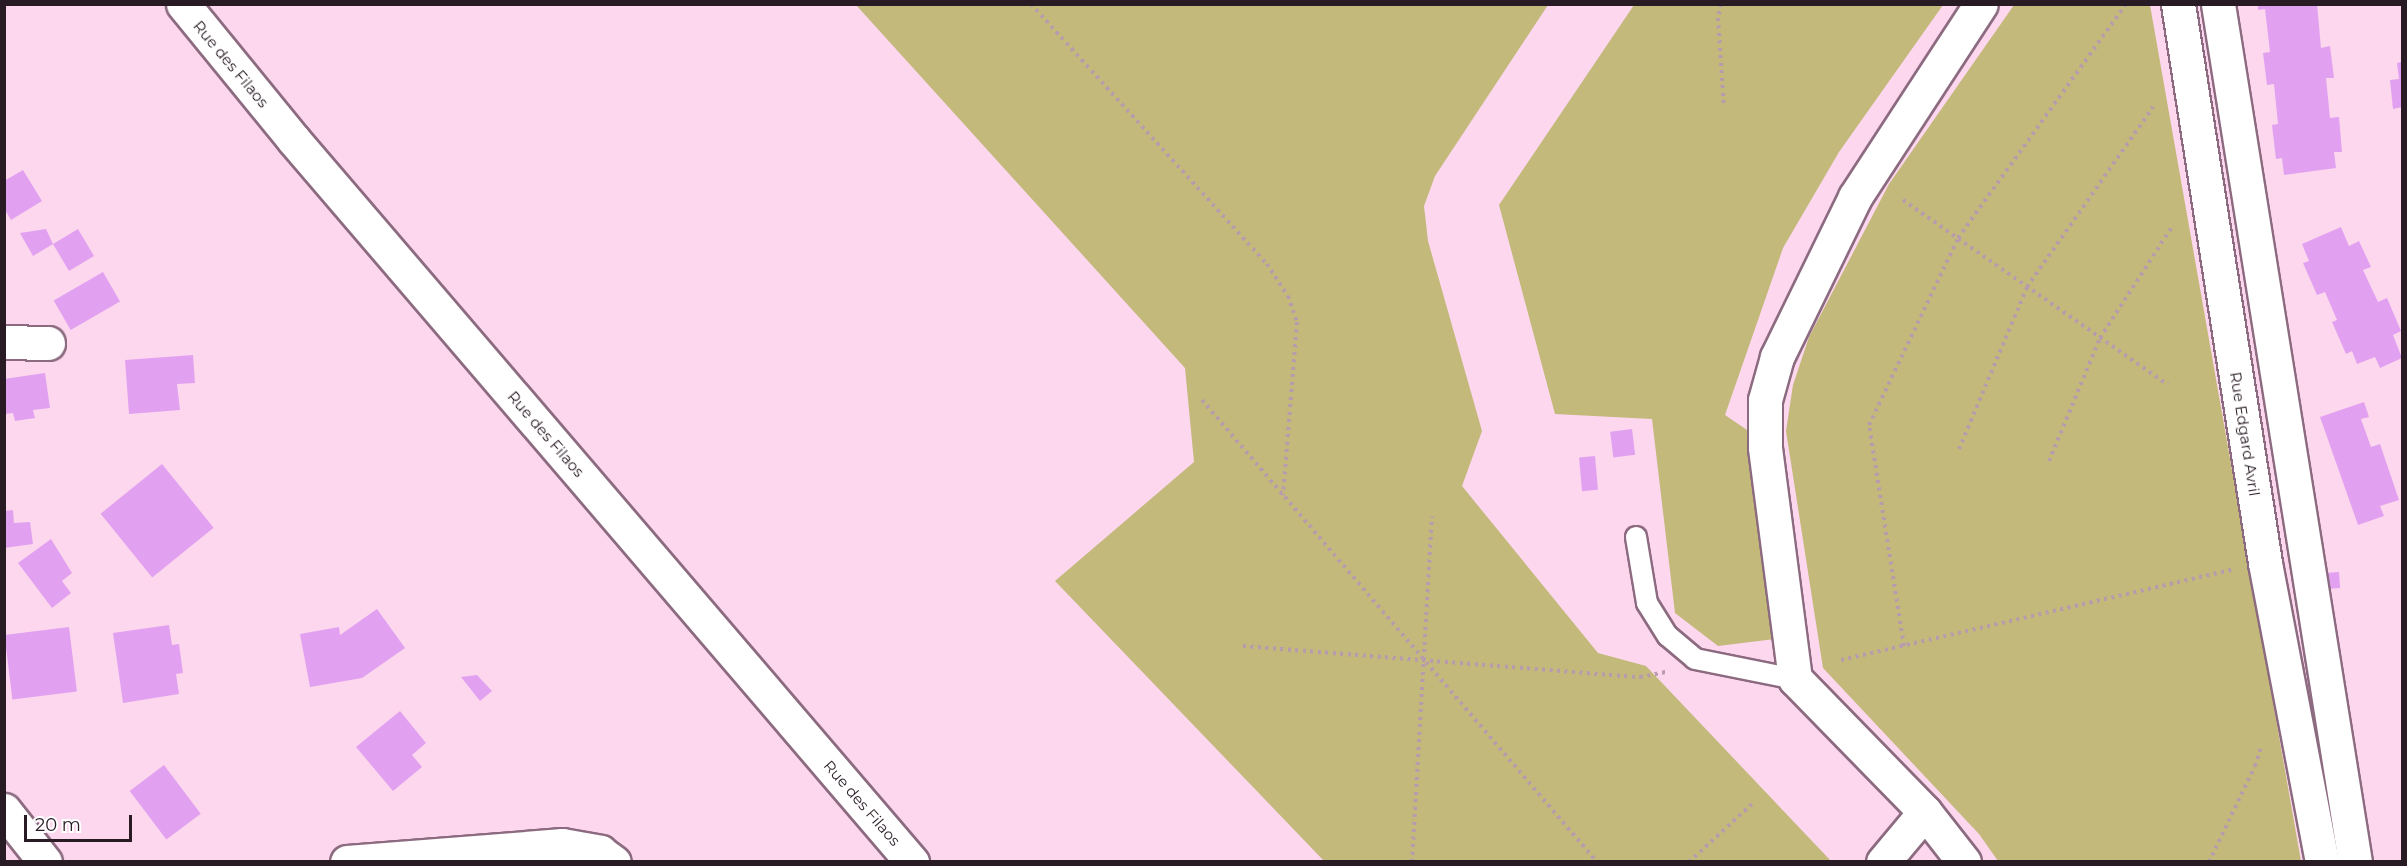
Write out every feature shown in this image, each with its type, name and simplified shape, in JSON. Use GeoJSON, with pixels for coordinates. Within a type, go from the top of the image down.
{"type":"FeatureCollection","features":[{"type":"Feature","properties":{"kind":"street","name":"Rue des Filaos"},"geometry":{"type":"LineString","coordinates":[[183,4],[301,148],[912,861]]}},
{"type":"Feature","properties":{"kind":"street"},"geometry":{"type":"LineString","coordinates":[[1964,861],[1925,812],[1795,679],[1766,447],[1765,400],[1777,357],[1855,197],[1981,4]]}},
{"type":"Feature","properties":{"kind":"street","name":"Rue Edgard Avril"},"geometry":{"type":"LineString","coordinates":[[2178,4],[2265,563],[2322,861]]}},
{"type":"Feature","properties":{"kind":"street"},"geometry":{"type":"LineString","coordinates":[[2218,4],[2355,861]]}},
{"type":"Feature","properties":{"kind":"street"},"geometry":{"type":"LineString","coordinates":[[4,342],[48,343]]}},
{"type":"Feature","properties":{"kind":"street"},"geometry":{"type":"LineString","coordinates":[[4,810],[45,861]]}},
{"type":"Feature","properties":{"kind":"street"},"geometry":{"type":"LineString","coordinates":[[1883,861],[1925,812]]}},
{"type":"Feature","properties":{"kind":"street"},"geometry":{"type":"LineString","coordinates":[[347,861],[562,845],[600,852],[614,861]]}},
{"type":"Feature","properties":{"kind":"lane"},"geometry":{"type":"LineString","coordinates":[[1636,537],[1647,603],[1668,636],[1695,659],[1795,679]]}},
{"type":"Feature","properties":{"kind":"path"},"geometry":{"type":"LineString","coordinates":[[1031,4],[1267,264],[1288,296],[1297,322],[1283,496]]}},
{"type":"Feature","properties":{"kind":"path"},"geometry":{"type":"LineString","coordinates":[[1721,4],[1718,18],[1724,108]]}},
{"type":"Feature","properties":{"kind":"path"},"geometry":{"type":"LineString","coordinates":[[1904,646],[1869,425],[1958,238],[2126,4]]}},
{"type":"Feature","properties":{"kind":"path"},"geometry":{"type":"LineString","coordinates":[[1959,449],[2027,287],[2152,107]]}},
{"type":"Feature","properties":{"kind":"path"},"geometry":{"type":"LineString","coordinates":[[1903,200],[2168,385]]}},
{"type":"Feature","properties":{"kind":"path"},"geometry":{"type":"LineString","coordinates":[[2049,461],[2100,338],[2174,225]]}},
{"type":"Feature","properties":{"kind":"path"},"geometry":{"type":"LineString","coordinates":[[1202,400],[1597,861]]}},
{"type":"Feature","properties":{"kind":"path"},"geometry":{"type":"LineString","coordinates":[[1412,861],[1432,517]]}},
{"type":"Feature","properties":{"kind":"path"},"geometry":{"type":"LineString","coordinates":[[1841,660],[2265,563]]}},
{"type":"Feature","properties":{"kind":"path"},"geometry":{"type":"LineString","coordinates":[[2233,570],[2235,581]]}},
{"type":"Feature","properties":{"kind":"path"},"geometry":{"type":"LineString","coordinates":[[1243,646],[1640,677],[1665,672],[1695,659]]}},
{"type":"Feature","properties":{"kind":"path"},"geometry":{"type":"LineString","coordinates":[[2209,861],[2255,765],[2263,741]]}},
{"type":"Feature","properties":{"kind":"path"},"geometry":{"type":"LineString","coordinates":[[1689,861],[1754,803]]}},
{"type":"Feature","properties":{"kind":"shaded area"},"geometry":{"type":"Polygon","coordinates":[[[856,5],[1548,5],[1435,176],[1424,206],[1428,241],[1482,431],[1462,486],[1598,653],[1646,666],[1831,861],[1324,861],[1055,581],[1194,462],[1185,368],[856,5]]]}},
{"type":"Feature","properties":{"kind":"shaded area"},"geometry":{"type":"Polygon","coordinates":[[[1634,5],[1943,5],[1839,152],[1783,248],[1725,415],[1747,430],[1775,639],[1718,646],[1675,613],[1652,419],[1555,414],[1499,205],[1634,5]]]}},
{"type":"Feature","properties":{"kind":"shaded area"},"geometry":{"type":"Polygon","coordinates":[[[2014,5],[2150,5],[2301,861],[1998,861],[1979,834],[1823,668],[1786,431],[1793,385],[1809,337],[1889,184],[2014,5]]]}},
{"type":"Feature","properties":{"kind":"building"},"geometry":{"type":"Polygon","coordinates":[[[2258,4],[2317,4],[2321,48],[2330,46],[2334,78],[2326,78],[2330,118],[2339,117],[2342,152],[2334,152],[2336,168],[2284,175],[2282,158],[2276,159],[2272,125],[2278,124],[2274,84],[2267,85],[2263,53],[2270,52],[2265,9],[2258,10],[2258,4]]]}},
{"type":"Feature","properties":{"kind":"building"},"geometry":{"type":"Polygon","coordinates":[[[2402,62],[2402,107],[2393,109],[2390,80],[2399,79],[2397,63],[2402,62]]]}},
{"type":"Feature","properties":{"kind":"building"},"geometry":{"type":"Polygon","coordinates":[[[23,170],[42,201],[11,220],[4,208],[4,181],[23,170]]]}},
{"type":"Feature","properties":{"kind":"building"},"geometry":{"type":"Polygon","coordinates":[[[2341,227],[2349,246],[2359,241],[2371,267],[2363,270],[2378,302],[2387,298],[2401,331],[2393,335],[2402,358],[2380,368],[2375,357],[2357,364],[2352,351],[2346,354],[2332,322],[2337,320],[2325,292],[2317,295],[2303,263],[2309,261],[2302,244],[2341,227]]]}},
{"type":"Feature","properties":{"kind":"building"},"geometry":{"type":"Polygon","coordinates":[[[46,229],[53,244],[33,256],[20,233],[46,229]]]}},
{"type":"Feature","properties":{"kind":"building"},"geometry":{"type":"Polygon","coordinates":[[[78,229],[94,256],[69,271],[53,244],[78,229]]]}},
{"type":"Feature","properties":{"kind":"building"},"geometry":{"type":"Polygon","coordinates":[[[103,272],[120,301],[71,330],[54,300],[103,272]]]}},
{"type":"Feature","properties":{"kind":"building"},"geometry":{"type":"Polygon","coordinates":[[[193,355],[195,383],[177,384],[180,410],[129,414],[125,360],[193,355]]]}},
{"type":"Feature","properties":{"kind":"building"},"geometry":{"type":"Polygon","coordinates":[[[45,373],[50,408],[33,410],[35,418],[15,421],[13,413],[4,414],[4,379],[45,373]]]}},
{"type":"Feature","properties":{"kind":"building"},"geometry":{"type":"Polygon","coordinates":[[[2364,402],[2369,417],[2361,419],[2371,447],[2380,444],[2399,500],[2380,506],[2384,516],[2358,525],[2320,417],[2364,402]]]}},
{"type":"Feature","properties":{"kind":"building"},"geometry":{"type":"Polygon","coordinates":[[[1632,429],[1635,455],[1613,457],[1610,432],[1632,429]]]}},
{"type":"Feature","properties":{"kind":"building"},"geometry":{"type":"Polygon","coordinates":[[[1595,456],[1598,490],[1582,491],[1579,457],[1595,456]]]}},
{"type":"Feature","properties":{"kind":"building"},"geometry":{"type":"Polygon","coordinates":[[[162,464],[214,528],[152,577],[101,514],[162,464]]]}},
{"type":"Feature","properties":{"kind":"building"},"geometry":{"type":"Polygon","coordinates":[[[13,510],[14,523],[30,522],[33,544],[4,548],[4,511],[13,510]]]}},
{"type":"Feature","properties":{"kind":"building"},"geometry":{"type":"Polygon","coordinates":[[[51,539],[72,573],[62,581],[71,593],[52,608],[18,563],[51,539]]]}},
{"type":"Feature","properties":{"kind":"building"},"geometry":{"type":"Polygon","coordinates":[[[2339,572],[2340,588],[2322,589],[2321,573],[2339,572]]]}},
{"type":"Feature","properties":{"kind":"building"},"geometry":{"type":"Polygon","coordinates":[[[377,609],[405,648],[362,678],[310,687],[300,634],[339,627],[340,635],[377,609]]]}},
{"type":"Feature","properties":{"kind":"building"},"geometry":{"type":"Polygon","coordinates":[[[169,625],[172,645],[179,644],[183,673],[176,674],[179,694],[123,703],[113,633],[169,625]]]}},
{"type":"Feature","properties":{"kind":"building"},"geometry":{"type":"Polygon","coordinates":[[[69,627],[77,692],[12,699],[4,635],[69,627]]]}},
{"type":"Feature","properties":{"kind":"building"},"geometry":{"type":"Polygon","coordinates":[[[477,675],[492,691],[480,701],[461,677],[477,675]]]}},
{"type":"Feature","properties":{"kind":"building"},"geometry":{"type":"Polygon","coordinates":[[[400,711],[426,743],[412,755],[422,767],[393,791],[356,747],[400,711]]]}},
{"type":"Feature","properties":{"kind":"building"},"geometry":{"type":"Polygon","coordinates":[[[164,765],[201,814],[166,840],[130,791],[164,765]]]}}]}
